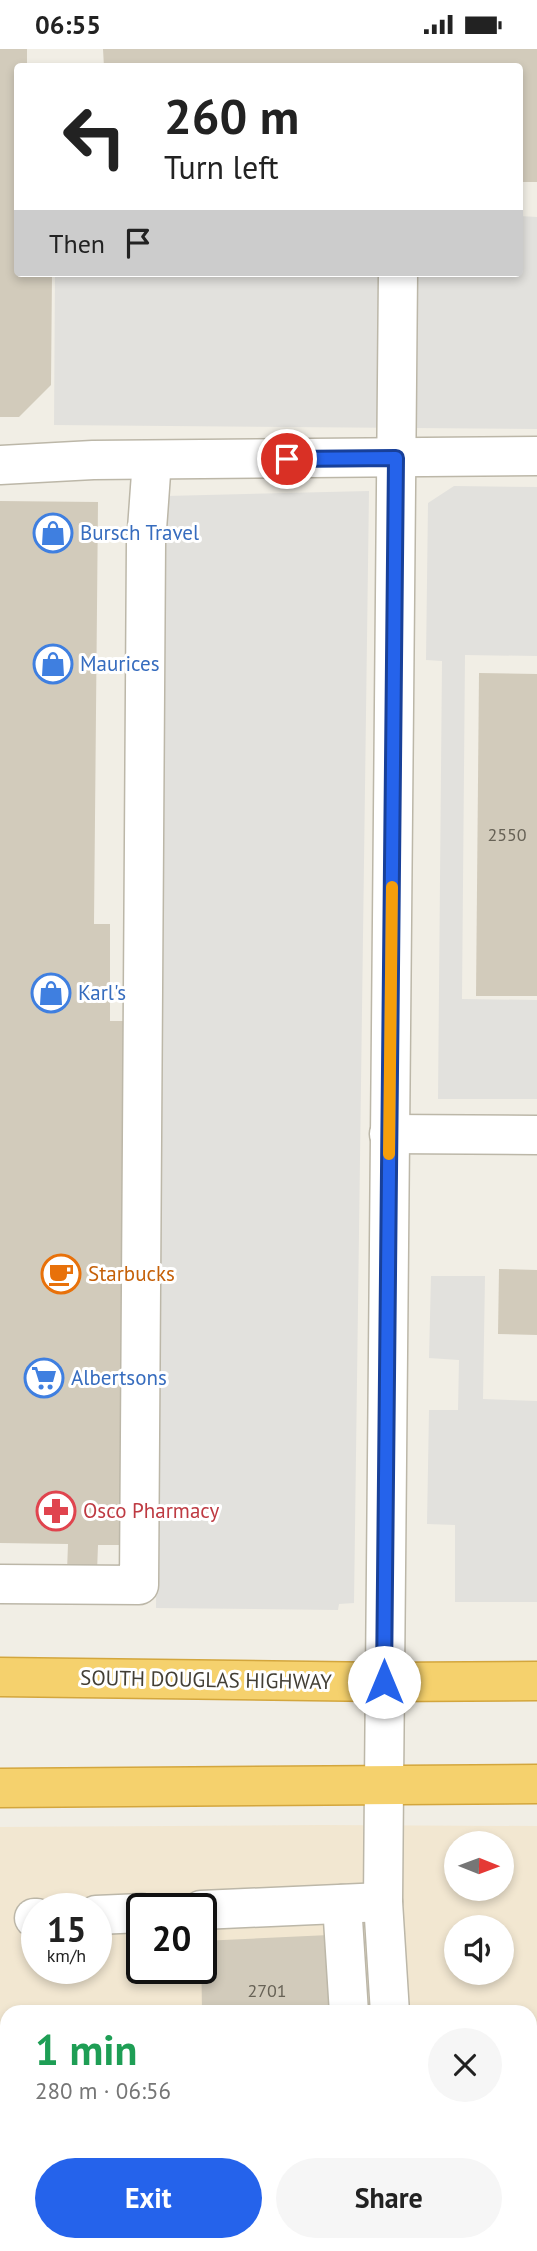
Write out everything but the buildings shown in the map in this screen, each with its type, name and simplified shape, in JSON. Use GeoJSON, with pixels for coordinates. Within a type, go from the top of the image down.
{"type":"FeatureCollection","features":[{"type":"Feature","properties":{"kind":"highway","name":"SOUTH DOUGLAS HIGHWAY"},"geometry":{"type":"LineString","coordinates":[[0,1677],[384,1682],[537,1681]]}},
{"type":"Feature","properties":{"kind":"highway"},"geometry":{"type":"LineString","coordinates":[[0,1788],[537,1784]]}},
{"type":"Feature","properties":{"kind":"street"},"geometry":{"type":"LineString","coordinates":[[389,2005],[383,1902],[384,1682],[398,277]]}},
{"type":"Feature","properties":{"kind":"street"},"geometry":{"type":"LineString","coordinates":[[0,465],[152,460],[537,456]]}},
{"type":"Feature","properties":{"kind":"street"},"geometry":{"type":"LineString","coordinates":[[0,1584],[139,1585],[146,543],[152,460]]}},
{"type":"Feature","properties":{"kind":"street"},"geometry":{"type":"LineString","coordinates":[[389,1134],[537,1135]]}},
{"type":"Feature","properties":{"kind":"street"},"geometry":{"type":"LineString","coordinates":[[217,1909],[383,1902]]}},
{"type":"Feature","properties":{"kind":"street"},"geometry":{"type":"LineString","coordinates":[[342,1903],[348,2005]]}},
{"type":"Feature","properties":{"kind":"shaded area"},"geometry":{"type":"Polygon","coordinates":[[[523,216],[537,217],[537,429],[54,425],[55,277],[523,277],[523,216]]]}},
{"type":"Feature","properties":{"kind":"shaded area"},"geometry":{"type":"Polygon","coordinates":[[[454,486],[537,487],[537,656],[465,655],[462,999],[537,1000],[537,1099],[438,1099],[442,661],[426,660],[428,503],[454,486]]]}},
{"type":"Feature","properties":{"kind":"shaded area"},"geometry":{"type":"Polygon","coordinates":[[[369,491],[354,1603],[339,1604],[338,1610],[156,1608],[166,496],[369,491]]]}},
{"type":"Feature","properties":{"kind":"shaded area"},"geometry":{"type":"Polygon","coordinates":[[[431,1276],[485,1276],[483,1399],[537,1401],[537,1602],[455,1602],[455,1525],[427,1524],[429,1410],[458,1410],[459,1360],[429,1358],[431,1276]]]}},
{"type":"Feature","properties":{"kind":"shaded area"},"geometry":{"type":"Polygon","coordinates":[[[537,1826],[537,2005],[0,2005],[0,1827],[537,1826]]]}},
{"type":"Feature","properties":{"kind":"slow traffic"},"geometry":{"type":"LineString","coordinates":[[389,1154],[392,887]]}},
{"type":"Feature","properties":{"kind":"place","name":"Bursch Travel"},"geometry":{"type":"Point","coordinates":[53,533]}},
{"type":"Feature","properties":{"kind":"place","name":"Maurices"},"geometry":{"type":"Point","coordinates":[53,664]}},
{"type":"Feature","properties":{"kind":"place","name":"Karl's"},"geometry":{"type":"Point","coordinates":[51,993]}},
{"type":"Feature","properties":{"kind":"place","name":"Starbucks"},"geometry":{"type":"Point","coordinates":[61,1274]}},
{"type":"Feature","properties":{"kind":"place","name":"Albertsons"},"geometry":{"type":"Point","coordinates":[44,1378]}},
{"type":"Feature","properties":{"kind":"place","name":"Osco Pharmacy"},"geometry":{"type":"Point","coordinates":[56,1511]}},
{"type":"Feature","properties":{"kind":"route"},"geometry":{"type":"LineString","coordinates":[[287,459],[396,458],[384,1682]]}}]}
